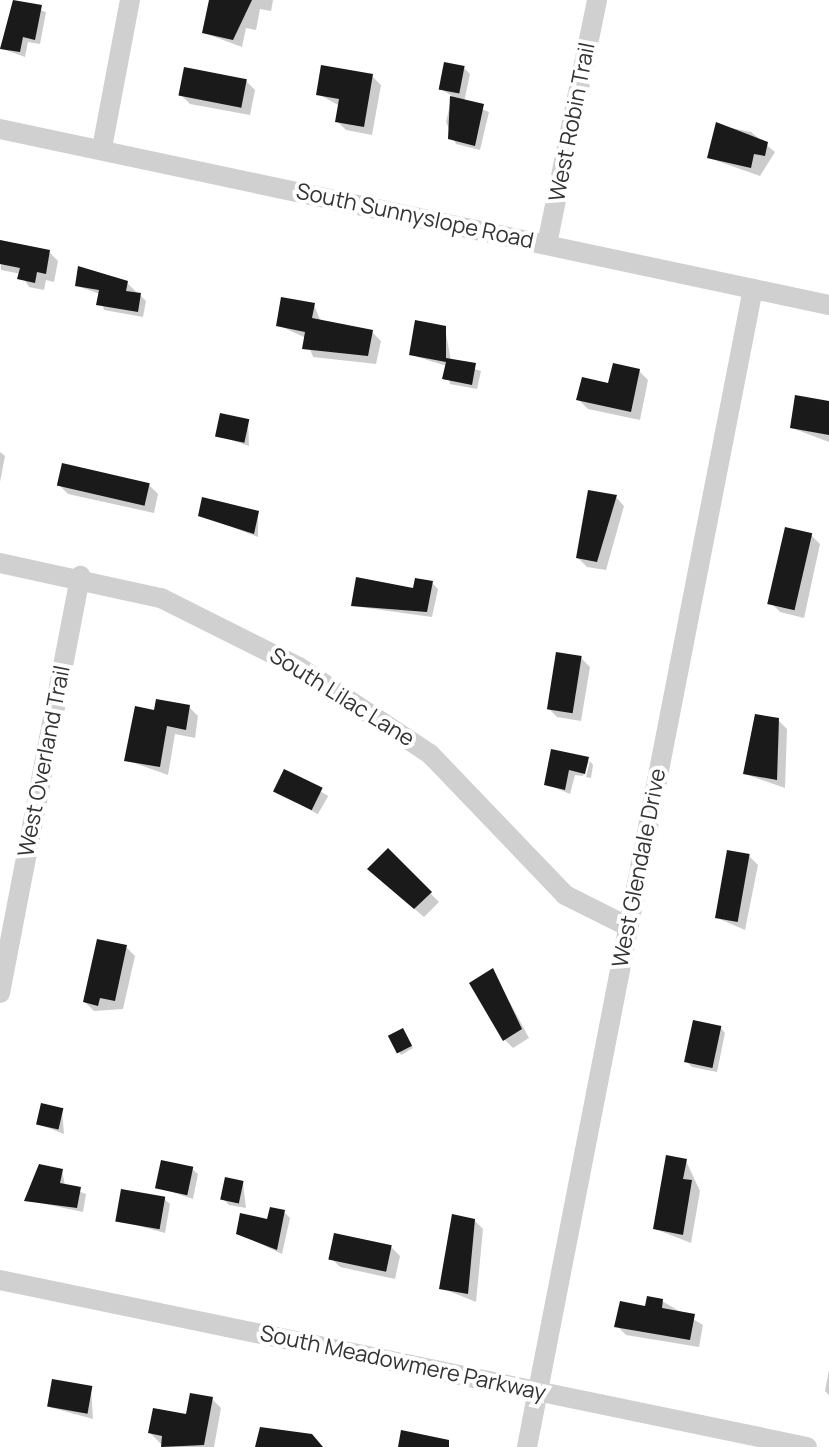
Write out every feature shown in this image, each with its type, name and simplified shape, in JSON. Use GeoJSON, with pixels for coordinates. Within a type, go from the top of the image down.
{"type":"FeatureCollection","features":[{"type":"Feature","properties":{"kind":"street"},"geometry":{"type":"LineString","coordinates":[[102,148],[130,0]]}},
{"type":"Feature","properties":{"kind":"street","name":"West Robin Trail"},"geometry":{"type":"LineString","coordinates":[[547,244],[597,0]]}},
{"type":"Feature","properties":{"kind":"street","name":"South Sunnyslope Road"},"geometry":{"type":"LineString","coordinates":[[0,129],[102,148],[829,305]]}},
{"type":"Feature","properties":{"kind":"street","name":"West Glendale Drive"},"geometry":{"type":"LineString","coordinates":[[527,1447],[753,289]]}},
{"type":"Feature","properties":{"kind":"street","name":"South Lilac Lane"},"geometry":{"type":"LineString","coordinates":[[0,563],[80,576],[190,611],[401,729],[453,775],[546,879],[585,908],[627,926]]}},
{"type":"Feature","properties":{"kind":"street","name":"West Overland Trail"},"geometry":{"type":"LineString","coordinates":[[0,993],[80,576]]}},
{"type":"Feature","properties":{"kind":"street","name":"South Meadowmere Parkway"},"geometry":{"type":"LineString","coordinates":[[0,1280],[807,1447]]}},
{"type":"Feature","properties":{"kind":"building"},"geometry":{"type":"Polygon","coordinates":[[[13,0],[42,5],[35,40],[23,37],[20,52],[0,49],[13,0]]]}},
{"type":"Feature","properties":{"kind":"building"},"geometry":{"type":"Polygon","coordinates":[[[209,0],[252,0],[233,40],[202,33],[209,0]]]}},
{"type":"Feature","properties":{"kind":"building"},"geometry":{"type":"Polygon","coordinates":[[[444,62],[465,66],[459,93],[439,89],[444,62]]]}},
{"type":"Feature","properties":{"kind":"building"},"geometry":{"type":"Polygon","coordinates":[[[321,65],[373,74],[364,127],[335,122],[339,99],[316,95],[321,65]]]}},
{"type":"Feature","properties":{"kind":"building"},"geometry":{"type":"Polygon","coordinates":[[[184,67],[247,79],[241,108],[178,95],[184,67]]]}},
{"type":"Feature","properties":{"kind":"building"},"geometry":{"type":"Polygon","coordinates":[[[450,96],[484,104],[475,146],[448,139],[450,96]]]}},
{"type":"Feature","properties":{"kind":"building"},"geometry":{"type":"Polygon","coordinates":[[[716,122],[768,142],[765,156],[754,154],[751,168],[707,158],[716,122]]]}},
{"type":"Feature","properties":{"kind":"building"},"geometry":{"type":"Polygon","coordinates":[[[0,240],[50,250],[46,274],[37,272],[35,283],[17,279],[20,268],[0,264],[0,240]]]}},
{"type":"Feature","properties":{"kind":"building"},"geometry":{"type":"Polygon","coordinates":[[[78,266],[128,281],[126,291],[141,293],[138,312],[96,305],[99,290],[75,286],[78,266]]]}},
{"type":"Feature","properties":{"kind":"building"},"geometry":{"type":"Polygon","coordinates":[[[281,297],[315,303],[312,318],[373,330],[368,356],[302,349],[305,332],[276,326],[281,297]]]}},
{"type":"Feature","properties":{"kind":"building"},"geometry":{"type":"Polygon","coordinates":[[[415,320],[446,326],[446,358],[476,363],[472,385],[442,379],[446,362],[409,355],[415,320]]]}},
{"type":"Feature","properties":{"kind":"building"},"geometry":{"type":"Polygon","coordinates":[[[613,363],[640,369],[631,412],[576,400],[582,377],[608,383],[613,363]]]}},
{"type":"Feature","properties":{"kind":"building"},"geometry":{"type":"Polygon","coordinates":[[[795,395],[829,401],[829,435],[790,428],[795,395]]]}},
{"type":"Feature","properties":{"kind":"building"},"geometry":{"type":"Polygon","coordinates":[[[220,413],[249,419],[244,443],[215,436],[220,413]]]}},
{"type":"Feature","properties":{"kind":"building"},"geometry":{"type":"Polygon","coordinates":[[[62,463],[150,483],[145,506],[57,485],[62,463]]]}},
{"type":"Feature","properties":{"kind":"building"},"geometry":{"type":"Polygon","coordinates":[[[588,490],[617,495],[597,562],[576,558],[588,490]]]}},
{"type":"Feature","properties":{"kind":"building"},"geometry":{"type":"Polygon","coordinates":[[[202,497],[259,511],[254,534],[198,516],[202,497]]]}},
{"type":"Feature","properties":{"kind":"building"},"geometry":{"type":"Polygon","coordinates":[[[785,527],[812,533],[795,610],[767,604],[785,527]]]}},
{"type":"Feature","properties":{"kind":"building"},"geometry":{"type":"Polygon","coordinates":[[[356,577],[413,588],[415,578],[433,581],[427,612],[351,606],[356,577]]]}},
{"type":"Feature","properties":{"kind":"building"},"geometry":{"type":"Polygon","coordinates":[[[556,652],[582,656],[573,713],[547,709],[556,652]]]}},
{"type":"Feature","properties":{"kind":"building"},"geometry":{"type":"Polygon","coordinates":[[[156,699],[190,705],[186,730],[167,726],[160,767],[124,761],[135,706],[154,710],[156,699]]]}},
{"type":"Feature","properties":{"kind":"building"},"geometry":{"type":"Polygon","coordinates":[[[755,714],[779,718],[777,780],[743,774],[755,714]]]}},
{"type":"Feature","properties":{"kind":"building"},"geometry":{"type":"Polygon","coordinates":[[[551,749],[589,757],[585,774],[569,770],[565,790],[544,785],[551,749]]]}},
{"type":"Feature","properties":{"kind":"building"},"geometry":{"type":"Polygon","coordinates":[[[284,769],[323,788],[312,810],[273,791],[284,769]]]}},
{"type":"Feature","properties":{"kind":"building"},"geometry":{"type":"Polygon","coordinates":[[[388,848],[432,892],[414,909],[367,869],[388,848]]]}},
{"type":"Feature","properties":{"kind":"building"},"geometry":{"type":"Polygon","coordinates":[[[727,850],[750,854],[738,922],[715,918],[727,850]]]}},
{"type":"Feature","properties":{"kind":"building"},"geometry":{"type":"Polygon","coordinates":[[[97,939],[127,945],[115,1001],[100,998],[98,1006],[83,1002],[97,939]]]}},
{"type":"Feature","properties":{"kind":"building"},"geometry":{"type":"Polygon","coordinates":[[[493,968],[522,1029],[503,1041],[469,983],[493,968]]]}},
{"type":"Feature","properties":{"kind":"building"},"geometry":{"type":"Polygon","coordinates":[[[693,1020],[721,1026],[712,1068],[684,1062],[693,1020]]]}},
{"type":"Feature","properties":{"kind":"building"},"geometry":{"type":"Polygon","coordinates":[[[403,1028],[412,1046],[397,1054],[388,1036],[403,1028]]]}},
{"type":"Feature","properties":{"kind":"building"},"geometry":{"type":"Polygon","coordinates":[[[41,1103],[63,1108],[58,1130],[36,1124],[41,1103]]]}},
{"type":"Feature","properties":{"kind":"building"},"geometry":{"type":"Polygon","coordinates":[[[666,1155],[687,1159],[683,1179],[692,1180],[683,1235],[653,1229],[666,1155]]]}},
{"type":"Feature","properties":{"kind":"building"},"geometry":{"type":"Polygon","coordinates":[[[161,1160],[193,1167],[187,1195],[155,1188],[161,1160]]]}},
{"type":"Feature","properties":{"kind":"building"},"geometry":{"type":"Polygon","coordinates":[[[39,1164],[63,1169],[60,1183],[81,1187],[77,1208],[24,1201],[39,1164]]]}},
{"type":"Feature","properties":{"kind":"building"},"geometry":{"type":"Polygon","coordinates":[[[225,1177],[244,1181],[239,1203],[220,1199],[225,1177]]]}},
{"type":"Feature","properties":{"kind":"building"},"geometry":{"type":"Polygon","coordinates":[[[121,1189],[165,1197],[160,1229],[115,1221],[121,1189]]]}},
{"type":"Feature","properties":{"kind":"building"},"geometry":{"type":"Polygon","coordinates":[[[270,1207],[285,1210],[277,1250],[236,1234],[240,1213],[267,1219],[270,1207]]]}},
{"type":"Feature","properties":{"kind":"building"},"geometry":{"type":"Polygon","coordinates":[[[452,1214],[475,1219],[468,1294],[439,1289],[452,1214]]]}},
{"type":"Feature","properties":{"kind":"building"},"geometry":{"type":"Polygon","coordinates":[[[334,1233],[392,1245],[386,1272],[328,1259],[334,1233]]]}},
{"type":"Feature","properties":{"kind":"building"},"geometry":{"type":"Polygon","coordinates":[[[647,1296],[663,1299],[662,1308],[695,1314],[690,1340],[614,1327],[620,1301],[645,1306],[647,1296]]]}},
{"type":"Feature","properties":{"kind":"building"},"geometry":{"type":"Polygon","coordinates":[[[52,1379],[92,1386],[88,1414],[47,1407],[52,1379]]]}},
{"type":"Feature","properties":{"kind":"building"},"geometry":{"type":"Polygon","coordinates":[[[190,1393],[213,1397],[204,1445],[161,1447],[162,1436],[148,1433],[153,1408],[186,1414],[190,1393]]]}},
{"type":"Feature","properties":{"kind":"building"},"geometry":{"type":"Polygon","coordinates":[[[260,1427],[312,1434],[323,1447],[255,1447],[260,1427]]]}},
{"type":"Feature","properties":{"kind":"building"},"geometry":{"type":"Polygon","coordinates":[[[401,1430],[449,1440],[449,1447],[398,1447],[401,1430]]]}}]}
